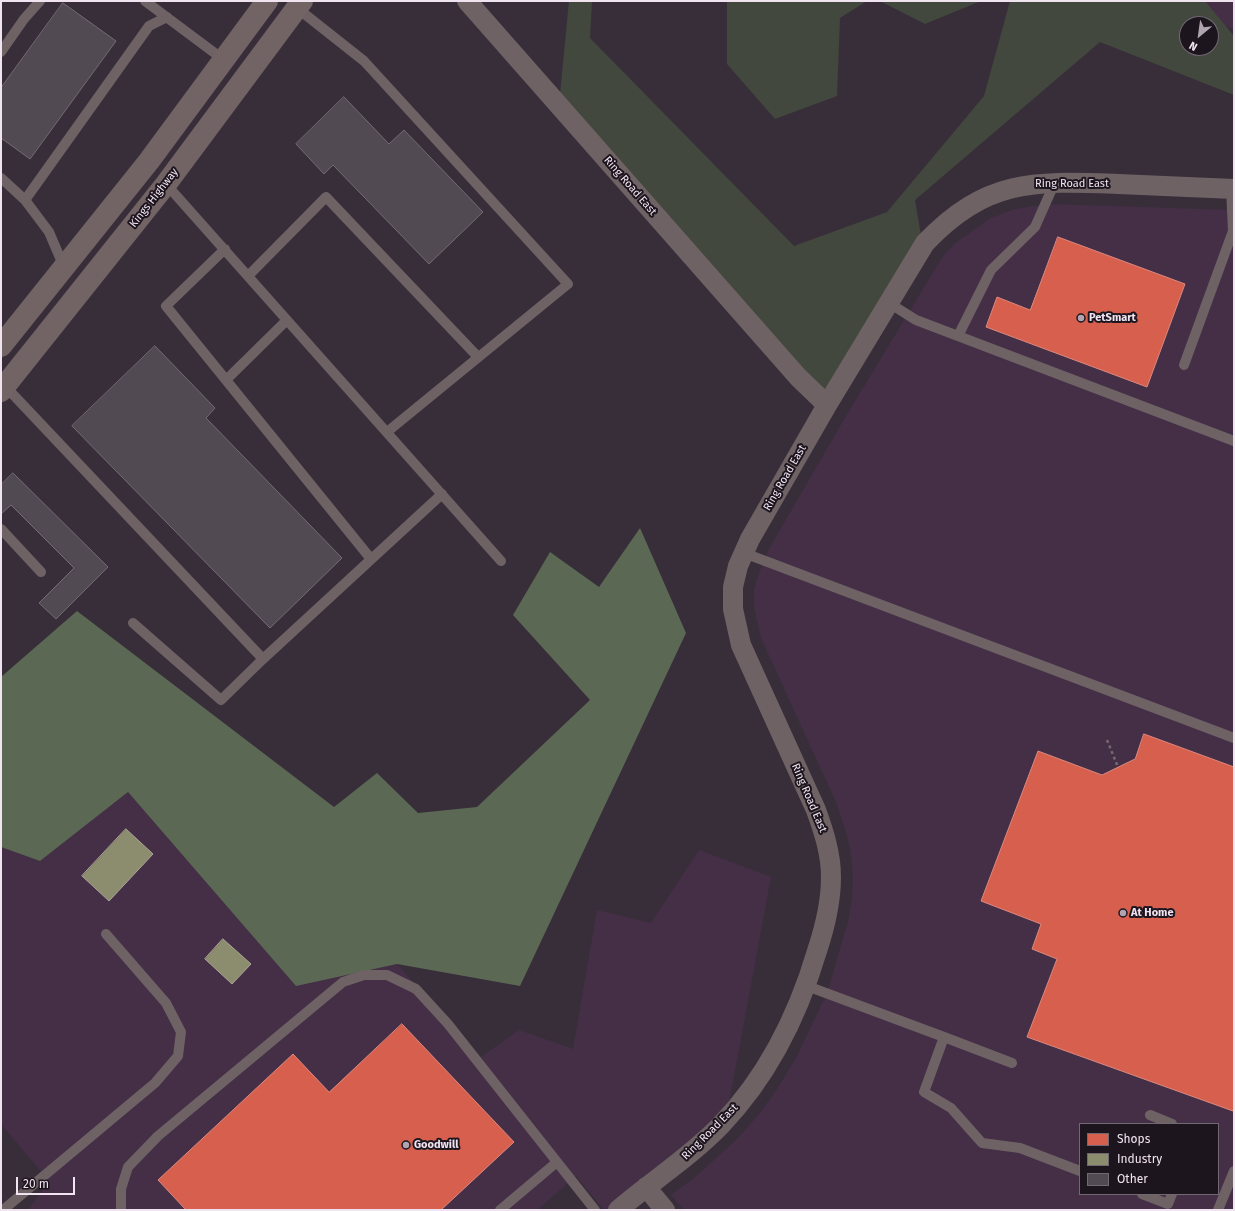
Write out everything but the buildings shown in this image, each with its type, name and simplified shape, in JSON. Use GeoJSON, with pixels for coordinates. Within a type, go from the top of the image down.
{"type":"FeatureCollection","features":[{"type":"Feature","properties":{"kind":"main road"},"geometry":{"type":"LineString","coordinates":[[1,346],[149,160],[267,1]]}},
{"type":"Feature","properties":{"kind":"main road","name":"Kings Highway"},"geometry":{"type":"LineString","coordinates":[[3,388],[166,184],[300,5]]}},
{"type":"Feature","properties":{"kind":"street","name":"Ring Road East"},"geometry":{"type":"LineString","coordinates":[[467,1],[798,377],[828,405]]}},
{"type":"Feature","properties":{"kind":"street","name":"Ring Road East"},"geometry":{"type":"LineString","coordinates":[[618,1210],[646,1187],[681,1162],[721,1125],[743,1099],[761,1075],[779,1045],[807,986],[828,917],[831,876],[829,852],[816,810],[741,645],[733,609],[733,587],[738,566],[744,553],[828,405],[925,243],[940,228],[961,211],[982,199],[1010,189],[1055,182],[1232,189]]}},
{"type":"Feature","properties":{"kind":"street"},"geometry":{"type":"LineString","coordinates":[[646,1187],[665,1210]]}},
{"type":"Feature","properties":{"kind":"lane"},"geometry":{"type":"LineString","coordinates":[[1,52],[40,1]]}},
{"type":"Feature","properties":{"kind":"lane"},"geometry":{"type":"LineString","coordinates":[[145,1],[224,60]]}},
{"type":"Feature","properties":{"kind":"lane"},"geometry":{"type":"LineString","coordinates":[[300,5],[364,61],[568,284],[387,432]]}},
{"type":"Feature","properties":{"kind":"lane"},"geometry":{"type":"LineString","coordinates":[[25,200],[149,26],[167,17]]}},
{"type":"Feature","properties":{"kind":"lane"},"geometry":{"type":"LineString","coordinates":[[1,178],[25,200],[49,232],[64,267]]}},
{"type":"Feature","properties":{"kind":"lane"},"geometry":{"type":"LineString","coordinates":[[958,336],[991,270],[1035,227],[1055,182]]}},
{"type":"Feature","properties":{"kind":"lane"},"geometry":{"type":"LineString","coordinates":[[166,184],[501,560]]}},
{"type":"Feature","properties":{"kind":"lane"},"geometry":{"type":"LineString","coordinates":[[1184,365],[1233,231],[1232,189]]}},
{"type":"Feature","properties":{"kind":"lane"},"geometry":{"type":"LineString","coordinates":[[248,276],[326,197],[478,357]]}},
{"type":"Feature","properties":{"kind":"lane"},"geometry":{"type":"LineString","coordinates":[[225,249],[166,306],[371,559]]}},
{"type":"Feature","properties":{"kind":"lane"},"geometry":{"type":"LineString","coordinates":[[889,303],[916,320],[1234,441]]}},
{"type":"Feature","properties":{"kind":"lane"},"geometry":{"type":"LineString","coordinates":[[226,380],[287,320]]}},
{"type":"Feature","properties":{"kind":"lane"},"geometry":{"type":"LineString","coordinates":[[3,388],[263,659]]}},
{"type":"Feature","properties":{"kind":"lane"},"geometry":{"type":"LineString","coordinates":[[133,623],[221,700],[263,659],[442,494]]}},
{"type":"Feature","properties":{"kind":"lane"},"geometry":{"type":"LineString","coordinates":[[1,530],[41,572]]}},
{"type":"Feature","properties":{"kind":"lane"},"geometry":{"type":"LineString","coordinates":[[744,553],[1234,738]]}},
{"type":"Feature","properties":{"kind":"lane"},"geometry":{"type":"LineString","coordinates":[[3,1210],[155,1083],[178,1056],[181,1032],[166,1003],[106,934]]}},
{"type":"Feature","properties":{"kind":"lane"},"geometry":{"type":"LineString","coordinates":[[120,1210],[121,1189],[128,1167],[158,1136],[343,982],[364,976],[387,975],[416,989],[448,1024],[595,1210]]}},
{"type":"Feature","properties":{"kind":"lane"},"geometry":{"type":"LineString","coordinates":[[807,986],[1012,1063]]}},
{"type":"Feature","properties":{"kind":"lane"},"geometry":{"type":"LineString","coordinates":[[944,1037],[924,1092],[951,1108],[982,1143],[1020,1148],[1079,1171]]}},
{"type":"Feature","properties":{"kind":"lane"},"geometry":{"type":"LineString","coordinates":[[1150,1115],[1170,1123]]}},
{"type":"Feature","properties":{"kind":"lane"},"geometry":{"type":"LineString","coordinates":[[500,1210],[557,1162]]}},
{"type":"Feature","properties":{"kind":"lane"},"geometry":{"type":"LineString","coordinates":[[1218,1210],[1234,1171]]}},
{"type":"Feature","properties":{"kind":"lane"},"geometry":{"type":"LineString","coordinates":[[1145,1195],[1168,1204],[1172,1195]]}},
{"type":"Feature","properties":{"kind":"path"},"geometry":{"type":"LineString","coordinates":[[1107,740],[1118,767]]}},
{"type":"Feature","properties":{"kind":"shaded area"},"geometry":{"type":"Polygon","coordinates":[[[569,1],[592,1],[590,38],[794,246],[887,212],[984,96],[1010,1],[1205,1],[1217,16],[1179,16],[1179,56],[1219,56],[1219,18],[1234,36],[1234,95],[1100,42],[915,200],[924,253],[829,411],[559,105],[569,1]]]}},
{"type":"Feature","properties":{"kind":"shaded area"},"geometry":{"type":"Polygon","coordinates":[[[727,1],[867,1],[840,18],[837,96],[775,119],[727,64],[727,1]]]}},
{"type":"Feature","properties":{"kind":"shaded area"},"geometry":{"type":"Polygon","coordinates":[[[880,1],[981,1],[925,24],[880,1]]]}},
{"type":"Feature","properties":{"kind":"shaded area"},"geometry":{"type":"Polygon","coordinates":[[[1153,1],[1234,1],[1234,29],[1219,24],[1219,16],[1194,16],[1157,4],[1153,1]]]}},
{"type":"Feature","properties":{"kind":"shaded area"},"geometry":{"type":"Polygon","coordinates":[[[1049,204],[1234,210],[1234,1210],[684,1210],[671,1195],[694,1178],[736,1140],[760,1113],[779,1086],[797,1056],[827,993],[848,922],[852,898],[853,875],[850,848],[836,802],[761,638],[754,607],[754,590],[759,573],[769,549],[846,416],[943,256],[954,244],[991,218],[1015,209],[1049,204]]]}},
{"type":"Feature","properties":{"kind":"shaded area"},"geometry":{"type":"Polygon","coordinates":[[[128,792],[296,985],[397,964],[481,1057],[519,1030],[573,1049],[597,910],[651,923],[699,850],[771,877],[727,1114],[619,1210],[604,1210],[576,1176],[537,1210],[28,1210],[49,1181],[1,1124],[1,847],[40,861],[128,792]]]}},
{"type":"Feature","properties":{"kind":"green space"},"geometry":{"type":"Polygon","coordinates":[[[640,528],[686,633],[520,986],[397,964],[296,986],[128,792],[40,861],[1,847],[1,677],[77,611],[334,807],[377,773],[418,813],[477,807],[590,700],[513,615],[550,552],[599,587],[640,528]]]}},
{"type":"Feature","properties":{"kind":"place","name":"PetSmart"},"geometry":{"type":"Point","coordinates":[1081,318]}},
{"type":"Feature","properties":{"kind":"place","name":"At Home"},"geometry":{"type":"Point","coordinates":[1123,913]}},
{"type":"Feature","properties":{"kind":"place","name":"Goodwill"},"geometry":{"type":"Point","coordinates":[406,1145]}}]}
